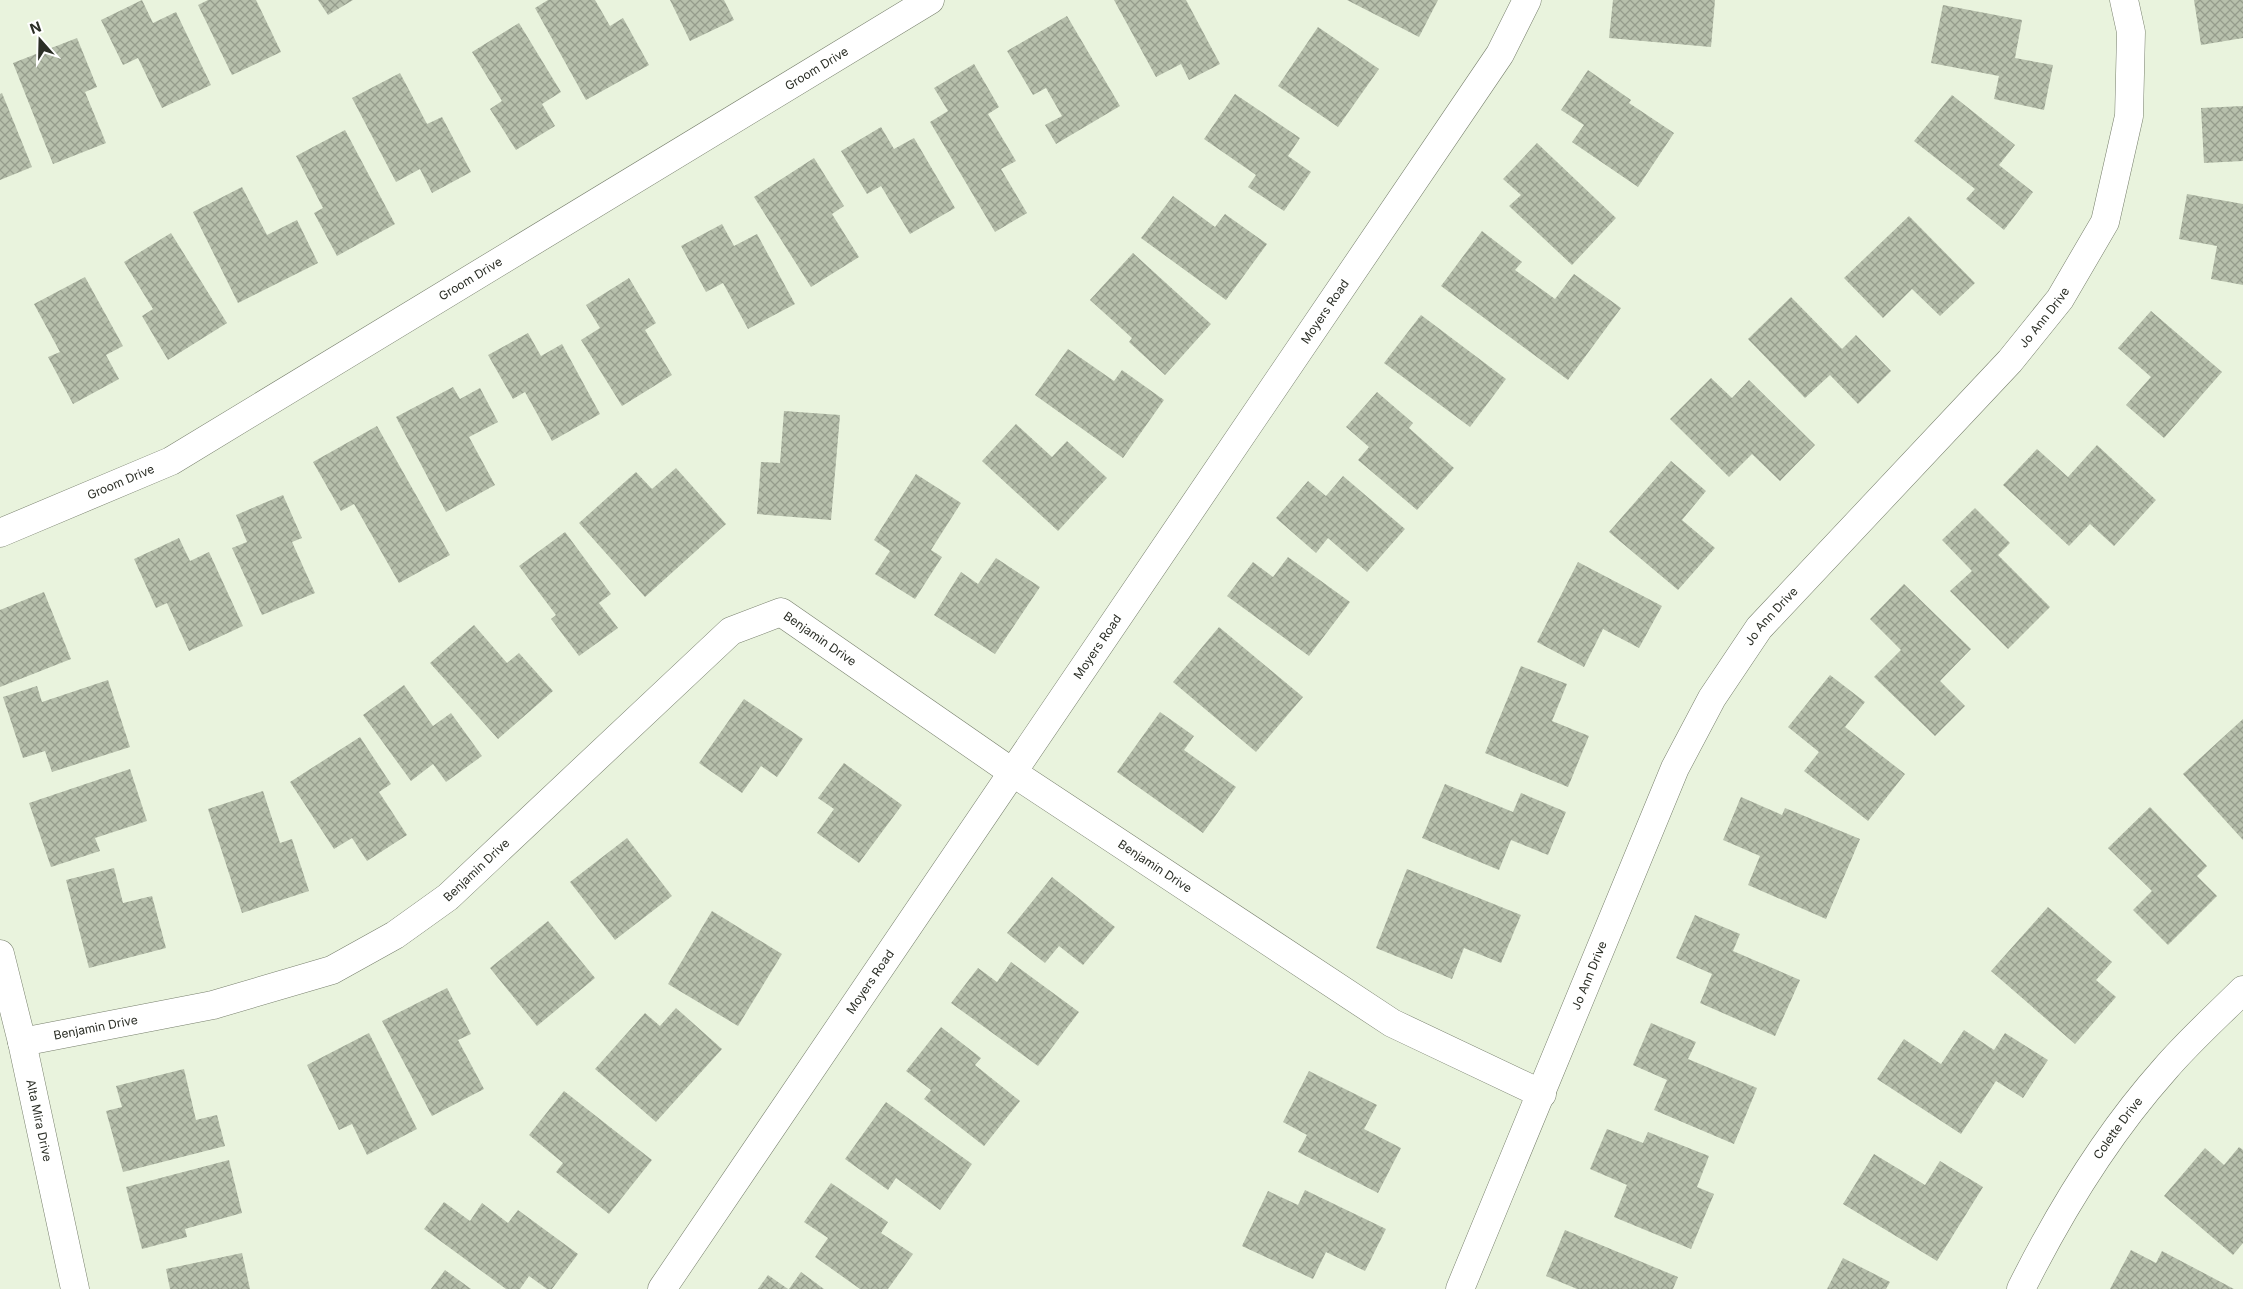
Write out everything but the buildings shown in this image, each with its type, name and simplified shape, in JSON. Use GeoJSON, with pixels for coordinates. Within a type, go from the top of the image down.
{"type":"FeatureCollection","features":[{"type":"Feature","properties":{"kind":"street","name":"Groom Drive"},"geometry":{"type":"LineString","coordinates":[[0,533],[171,461],[930,0]]}},
{"type":"Feature","properties":{"kind":"street","name":"Moyers Road"},"geometry":{"type":"LineString","coordinates":[[662,1289],[1500,54],[1527,0]]}},
{"type":"Feature","properties":{"kind":"street","name":"Jo Ann Drive"},"geometry":{"type":"LineString","coordinates":[[1460,1289],[1675,768],[1712,698],[1759,628],[2010,361],[2060,299],[2105,222],[2129,116],[2131,32],[2124,0]]}},
{"type":"Feature","properties":{"kind":"street","name":"Benjamin Drive"},"geometry":{"type":"LineString","coordinates":[[22,1042],[213,1005],[332,970],[395,935],[448,897],[731,631],[781,612],[1012,772],[1392,1024],[1542,1094]]}},
{"type":"Feature","properties":{"kind":"street","name":"Alta Mira Drive"},"geometry":{"type":"LineString","coordinates":[[0,954],[22,1042],[74,1289]]}},
{"type":"Feature","properties":{"kind":"street","name":"Colette Drive"},"geometry":{"type":"LineString","coordinates":[[2022,1289],[2047,1238],[2112,1136],[2165,1069],[2243,990]]}}]}
